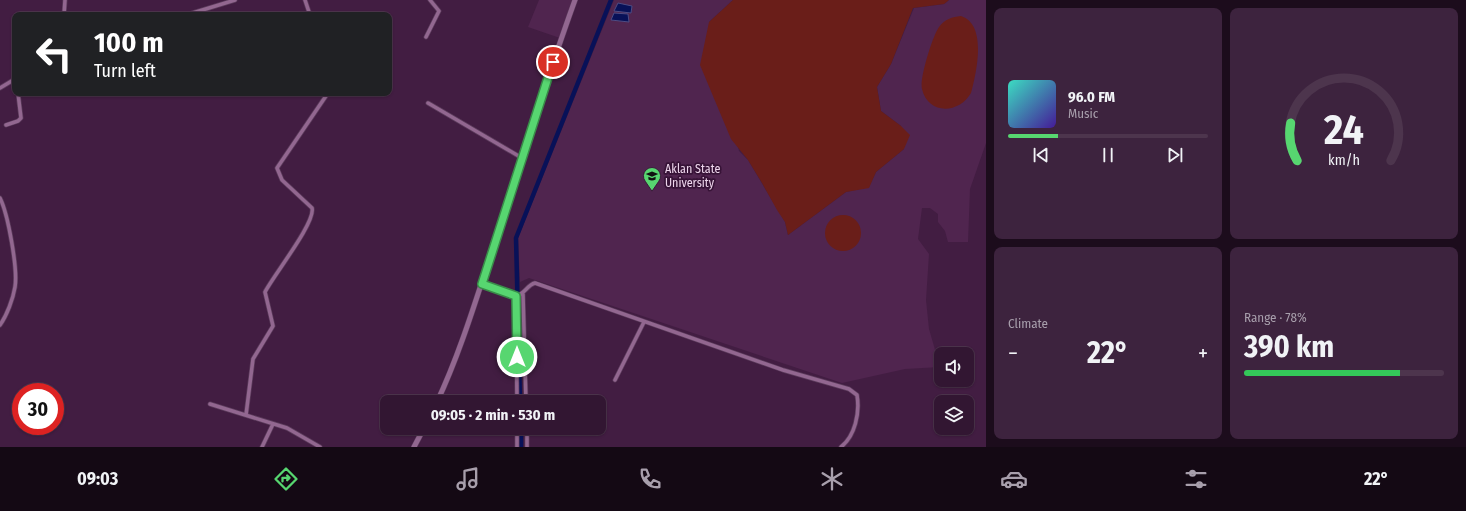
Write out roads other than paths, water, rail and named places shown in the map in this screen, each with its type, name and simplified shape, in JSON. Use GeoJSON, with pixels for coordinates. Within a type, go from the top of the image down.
{"type":"FeatureCollection","features":[{"type":"Feature","properties":{"kind":"main road"},"geometry":{"type":"LineString","coordinates":[[439,395],[455,358],[482,284],[575,0]]}},
{"type":"Feature","properties":{"kind":"main road"},"geometry":{"type":"LineString","coordinates":[[414,447],[420,435]]}},
{"type":"Feature","properties":{"kind":"street"},"geometry":{"type":"LineString","coordinates":[[64,12],[65,0]]}},
{"type":"Feature","properties":{"kind":"street"},"geometry":{"type":"LineString","coordinates":[[196,12],[235,0]]}},
{"type":"Feature","properties":{"kind":"street"},"geometry":{"type":"LineString","coordinates":[[306,0],[309,12]]}},
{"type":"Feature","properties":{"kind":"street"},"geometry":{"type":"LineString","coordinates":[[426,37],[439,11],[430,0]]}},
{"type":"Feature","properties":{"kind":"street"},"geometry":{"type":"LineString","coordinates":[[0,88],[12,81]]}},
{"type":"Feature","properties":{"kind":"street"},"geometry":{"type":"LineString","coordinates":[[6,125],[21,118],[18,96]]}},
{"type":"Feature","properties":{"kind":"street"},"geometry":{"type":"LineString","coordinates":[[246,416],[252,359],[273,326],[265,292],[307,226],[313,212],[312,208],[282,180],[277,168],[326,96]]}},
{"type":"Feature","properties":{"kind":"street"},"geometry":{"type":"LineString","coordinates":[[428,103],[522,158]]}},
{"type":"Feature","properties":{"kind":"street"},"geometry":{"type":"LineString","coordinates":[[0,198],[7,218],[16,277],[12,297],[0,325]]}},
{"type":"Feature","properties":{"kind":"street"},"geometry":{"type":"LineString","coordinates":[[517,395],[519,295],[535,283],[783,370],[852,390],[857,397],[854,430],[847,442],[841,447]]}},
{"type":"Feature","properties":{"kind":"street"},"geometry":{"type":"LineString","coordinates":[[482,284],[519,295]]}},
{"type":"Feature","properties":{"kind":"street"},"geometry":{"type":"LineString","coordinates":[[519,295],[526,395]]}},
{"type":"Feature","properties":{"kind":"street"},"geometry":{"type":"LineString","coordinates":[[615,380],[644,322]]}},
{"type":"Feature","properties":{"kind":"street"},"geometry":{"type":"LineString","coordinates":[[210,404],[287,428],[320,447]]}},
{"type":"Feature","properties":{"kind":"street"},"geometry":{"type":"LineString","coordinates":[[262,447],[273,424]]}},
{"type":"Feature","properties":{"kind":"street"},"geometry":{"type":"LineString","coordinates":[[517,435],[517,447]]}},
{"type":"Feature","properties":{"kind":"street"},"geometry":{"type":"LineString","coordinates":[[527,435],[527,447]]}},
{"type":"Feature","properties":{"kind":"waterway"},"geometry":{"type":"LineString","coordinates":[[520,395],[516,238],[611,0]]}},
{"type":"Feature","properties":{"kind":"waterway"},"geometry":{"type":"LineString","coordinates":[[521,435],[521,447]]}},
{"type":"Feature","properties":{"kind":"place","name":"Aklan State University"},"geometry":{"type":"Point","coordinates":[652,191]}}]}
